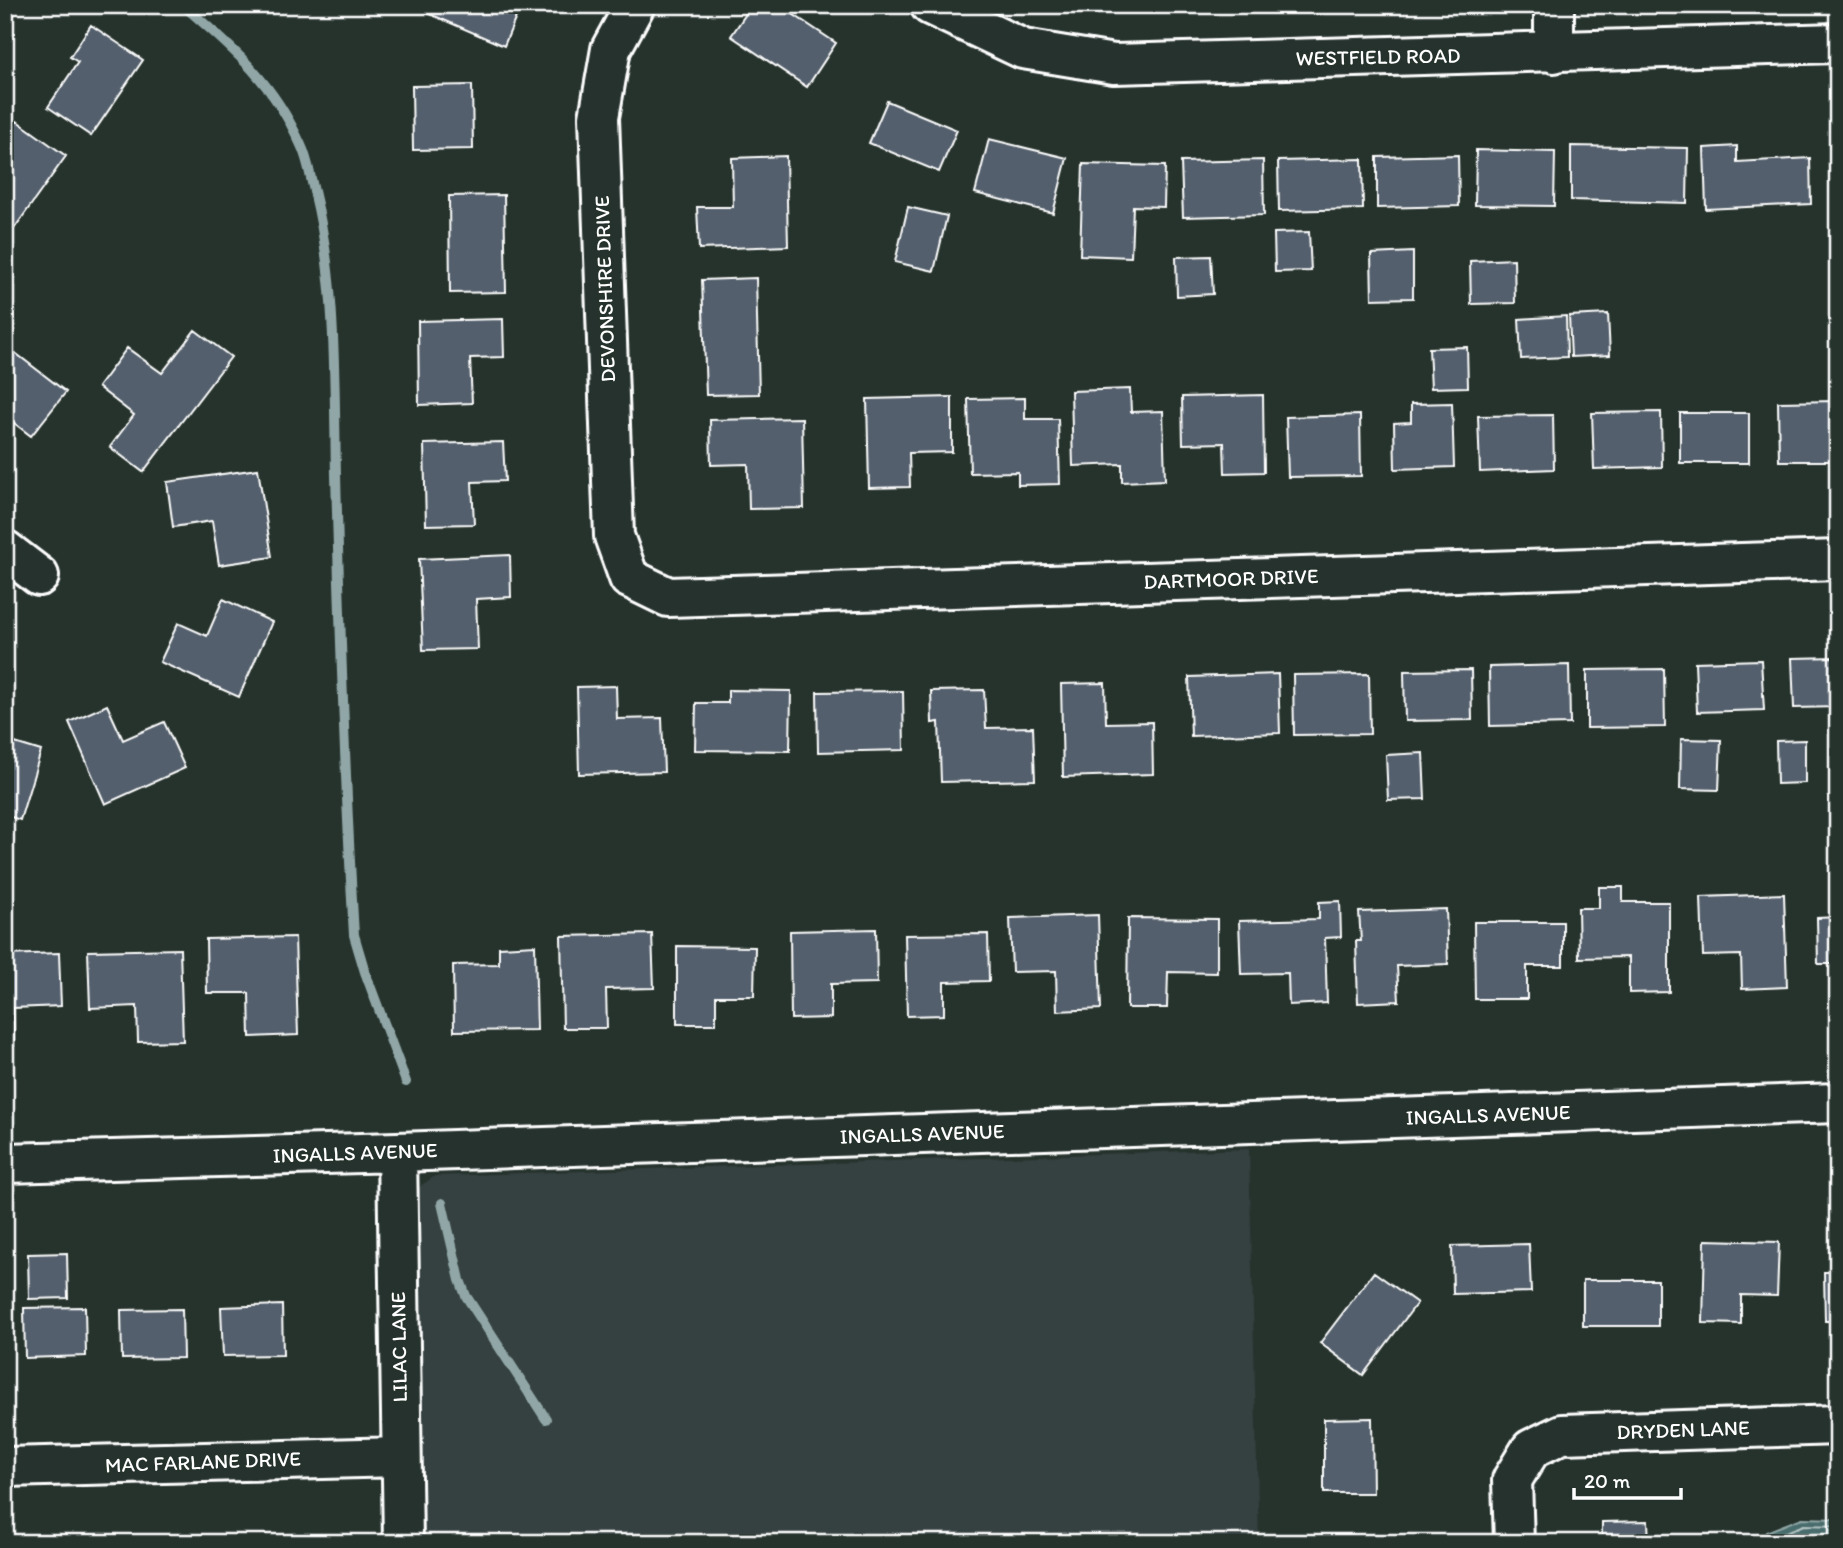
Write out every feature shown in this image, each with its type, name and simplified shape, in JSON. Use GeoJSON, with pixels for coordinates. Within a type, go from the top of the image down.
{"type":"FeatureCollection","features":[{"type":"Feature","properties":{"kind":"street","name":"DEVONSHIRE DRIVE"},"geometry":{"type":"LineString","coordinates":[[629,578],[614,536],[599,117],[611,49],[635,5]]}},
{"type":"Feature","properties":{"kind":"street","name":"WESTFIELD ROAD"},"geometry":{"type":"LineString","coordinates":[[930,5],[1023,49],[1114,64],[1838,43]]}},
{"type":"Feature","properties":{"kind":"street"},"geometry":{"type":"LineString","coordinates":[[1554,5],[1554,53]]}},
{"type":"Feature","properties":{"kind":"street"},"geometry":{"type":"LineString","coordinates":[[5,550],[39,576]]}},
{"type":"Feature","properties":{"kind":"street","name":"DARTMOOR DRIVE"},"geometry":{"type":"LineString","coordinates":[[629,578],[668,597],[1838,560]]}},
{"type":"Feature","properties":{"kind":"street","name":"INGALLS AVENUE"},"geometry":{"type":"LineString","coordinates":[[5,1163],[1838,1102]]}},
{"type":"Feature","properties":{"kind":"street","name":"LILAC LANE"},"geometry":{"type":"LineString","coordinates":[[397,1152],[403,1543]]}},
{"type":"Feature","properties":{"kind":"street","name":"DRYDEN LANE"},"geometry":{"type":"LineString","coordinates":[[1514,1543],[1512,1480],[1531,1449],[1562,1434],[1838,1425]]}},
{"type":"Feature","properties":{"kind":"street","name":"MAC FARLANE DRIVE"},"geometry":{"type":"LineString","coordinates":[[5,1467],[400,1457]]}},
{"type":"Feature","properties":{"kind":"shaded area"},"geometry":{"type":"Polygon","coordinates":[[[1249,1149],[1259,1543],[417,1543],[416,1189],[435,1176],[1249,1149]]]}},
{"type":"Feature","properties":{"kind":"water"},"geometry":{"type":"Polygon","coordinates":[[[1802,1518],[1838,1519],[1838,1543],[1762,1543],[1766,1532],[1802,1518]]]}},
{"type":"Feature","properties":{"kind":"building"},"geometry":{"type":"Polygon","coordinates":[[[409,5],[521,5],[504,46],[409,5]]]}},
{"type":"Feature","properties":{"kind":"building"},"geometry":{"type":"Polygon","coordinates":[[[752,5],[779,5],[836,43],[807,87],[731,36],[752,5]]]}},
{"type":"Feature","properties":{"kind":"building"},"geometry":{"type":"Polygon","coordinates":[[[91,25],[143,60],[91,136],[48,107],[78,62],[70,57],[91,25]]]}},
{"type":"Feature","properties":{"kind":"building"},"geometry":{"type":"Polygon","coordinates":[[[472,85],[473,149],[413,150],[412,86],[472,85]]]}},
{"type":"Feature","properties":{"kind":"building"},"geometry":{"type":"Polygon","coordinates":[[[887,101],[957,130],[939,172],[869,143],[887,101]]]}},
{"type":"Feature","properties":{"kind":"building"},"geometry":{"type":"Polygon","coordinates":[[[17,121],[66,156],[11,233],[5,229],[5,138],[17,121]]]}},
{"type":"Feature","properties":{"kind":"building"},"geometry":{"type":"Polygon","coordinates":[[[989,139],[1067,158],[1053,213],[975,193],[989,139]]]}},
{"type":"Feature","properties":{"kind":"building"},"geometry":{"type":"Polygon","coordinates":[[[1831,140],[1838,140],[1838,192],[1832,193],[1831,140]]]}},
{"type":"Feature","properties":{"kind":"building"},"geometry":{"type":"Polygon","coordinates":[[[1571,146],[1688,148],[1687,203],[1571,200],[1571,146]]]}},
{"type":"Feature","properties":{"kind":"building"},"geometry":{"type":"Polygon","coordinates":[[[1737,146],[1737,162],[1810,158],[1811,204],[1706,209],[1704,148],[1737,146]]]}},
{"type":"Feature","properties":{"kind":"building"},"geometry":{"type":"Polygon","coordinates":[[[1476,150],[1555,152],[1554,206],[1475,205],[1476,150]]]}},
{"type":"Feature","properties":{"kind":"building"},"geometry":{"type":"Polygon","coordinates":[[[1458,155],[1459,206],[1377,208],[1377,157],[1458,155]]]}},
{"type":"Feature","properties":{"kind":"building"},"geometry":{"type":"Polygon","coordinates":[[[786,156],[788,246],[699,249],[697,207],[733,207],[732,158],[786,156]]]}},
{"type":"Feature","properties":{"kind":"building"},"geometry":{"type":"Polygon","coordinates":[[[1362,159],[1363,209],[1279,211],[1278,161],[1362,159]]]}},
{"type":"Feature","properties":{"kind":"building"},"geometry":{"type":"Polygon","coordinates":[[[1263,160],[1264,215],[1183,217],[1181,162],[1263,160]]]}},
{"type":"Feature","properties":{"kind":"building"},"geometry":{"type":"Polygon","coordinates":[[[1083,164],[1165,166],[1164,207],[1133,206],[1131,257],[1080,255],[1083,164]]]}},
{"type":"Feature","properties":{"kind":"building"},"geometry":{"type":"Polygon","coordinates":[[[504,195],[506,292],[450,293],[449,196],[504,195]]]}},
{"type":"Feature","properties":{"kind":"building"},"geometry":{"type":"Polygon","coordinates":[[[908,207],[947,216],[934,271],[895,262],[908,207]]]}},
{"type":"Feature","properties":{"kind":"building"},"geometry":{"type":"Polygon","coordinates":[[[1309,232],[1311,271],[1275,272],[1274,233],[1309,232]]]}},
{"type":"Feature","properties":{"kind":"building"},"geometry":{"type":"Polygon","coordinates":[[[1413,252],[1413,298],[1372,299],[1371,254],[1413,252]]]}},
{"type":"Feature","properties":{"kind":"building"},"geometry":{"type":"Polygon","coordinates":[[[1211,256],[1213,294],[1177,296],[1176,257],[1211,256]]]}},
{"type":"Feature","properties":{"kind":"building"},"geometry":{"type":"Polygon","coordinates":[[[1514,259],[1515,303],[1471,304],[1470,261],[1514,259]]]}},
{"type":"Feature","properties":{"kind":"building"},"geometry":{"type":"Polygon","coordinates":[[[756,278],[759,394],[706,395],[702,280],[756,278]]]}},
{"type":"Feature","properties":{"kind":"building"},"geometry":{"type":"Polygon","coordinates":[[[1608,314],[1610,355],[1571,357],[1569,316],[1608,314]]]}},
{"type":"Feature","properties":{"kind":"building"},"geometry":{"type":"Polygon","coordinates":[[[1566,316],[1567,357],[1521,359],[1519,319],[1566,316]]]}},
{"type":"Feature","properties":{"kind":"building"},"geometry":{"type":"Polygon","coordinates":[[[503,319],[504,357],[470,358],[472,403],[419,405],[418,321],[503,319]]]}},
{"type":"Feature","properties":{"kind":"building"},"geometry":{"type":"Polygon","coordinates":[[[195,330],[231,357],[143,472],[110,447],[134,415],[98,387],[127,348],[162,373],[195,330]]]}},
{"type":"Feature","properties":{"kind":"building"},"geometry":{"type":"Polygon","coordinates":[[[5,345],[66,392],[31,436],[5,416],[5,345]]]}},
{"type":"Feature","properties":{"kind":"building"},"geometry":{"type":"Polygon","coordinates":[[[1467,347],[1468,387],[1431,388],[1429,348],[1467,347]]]}},
{"type":"Feature","properties":{"kind":"building"},"geometry":{"type":"Polygon","coordinates":[[[1130,389],[1131,412],[1163,411],[1165,480],[1122,482],[1122,464],[1073,466],[1071,391],[1130,389]]]}},
{"type":"Feature","properties":{"kind":"building"},"geometry":{"type":"Polygon","coordinates":[[[1263,395],[1264,472],[1225,473],[1224,443],[1183,444],[1182,397],[1263,395]]]}},
{"type":"Feature","properties":{"kind":"building"},"geometry":{"type":"Polygon","coordinates":[[[952,397],[952,452],[909,453],[910,487],[869,488],[867,399],[952,397]]]}},
{"type":"Feature","properties":{"kind":"building"},"geometry":{"type":"Polygon","coordinates":[[[1025,398],[1025,419],[1058,419],[1060,484],[1018,485],[1018,472],[970,473],[968,399],[1025,398]]]}},
{"type":"Feature","properties":{"kind":"building"},"geometry":{"type":"Polygon","coordinates":[[[1838,401],[1838,461],[1779,461],[1778,402],[1838,401]]]}},
{"type":"Feature","properties":{"kind":"building"},"geometry":{"type":"Polygon","coordinates":[[[1452,403],[1454,467],[1395,469],[1394,423],[1411,422],[1411,404],[1452,403]]]}},
{"type":"Feature","properties":{"kind":"building"},"geometry":{"type":"Polygon","coordinates":[[[1661,412],[1662,467],[1594,469],[1592,413],[1661,412]]]}},
{"type":"Feature","properties":{"kind":"building"},"geometry":{"type":"Polygon","coordinates":[[[1680,413],[1749,413],[1749,463],[1680,463],[1680,413]]]}},
{"type":"Feature","properties":{"kind":"building"},"geometry":{"type":"Polygon","coordinates":[[[1360,415],[1361,476],[1288,477],[1286,417],[1360,415]]]}},
{"type":"Feature","properties":{"kind":"building"},"geometry":{"type":"Polygon","coordinates":[[[1553,415],[1554,469],[1480,472],[1478,416],[1553,415]]]}},
{"type":"Feature","properties":{"kind":"building"},"geometry":{"type":"Polygon","coordinates":[[[802,418],[804,508],[749,509],[748,464],[711,465],[710,420],[802,418]]]}},
{"type":"Feature","properties":{"kind":"building"},"geometry":{"type":"Polygon","coordinates":[[[503,442],[505,481],[472,482],[474,524],[426,525],[424,444],[503,442]]]}},
{"type":"Feature","properties":{"kind":"building"},"geometry":{"type":"Polygon","coordinates":[[[258,469],[272,557],[219,565],[212,521],[173,527],[167,482],[258,469]]]}},
{"type":"Feature","properties":{"kind":"building"},"geometry":{"type":"Polygon","coordinates":[[[510,555],[511,597],[476,599],[478,649],[423,650],[419,559],[510,555]]]}},
{"type":"Feature","properties":{"kind":"building"},"geometry":{"type":"Polygon","coordinates":[[[223,599],[272,622],[239,697],[160,662],[178,623],[207,636],[223,599]]]}},
{"type":"Feature","properties":{"kind":"building"},"geometry":{"type":"Polygon","coordinates":[[[1838,657],[1838,707],[1794,708],[1792,658],[1838,657]]]}},
{"type":"Feature","properties":{"kind":"building"},"geometry":{"type":"Polygon","coordinates":[[[1761,660],[1764,710],[1697,712],[1695,662],[1761,660]]]}},
{"type":"Feature","properties":{"kind":"building"},"geometry":{"type":"Polygon","coordinates":[[[1569,665],[1570,724],[1490,726],[1489,667],[1569,665]]]}},
{"type":"Feature","properties":{"kind":"building"},"geometry":{"type":"Polygon","coordinates":[[[1664,669],[1665,727],[1587,728],[1587,670],[1664,669]]]}},
{"type":"Feature","properties":{"kind":"building"},"geometry":{"type":"Polygon","coordinates":[[[1471,670],[1472,720],[1405,721],[1404,671],[1471,670]]]}},
{"type":"Feature","properties":{"kind":"building"},"geometry":{"type":"Polygon","coordinates":[[[1278,674],[1280,733],[1191,736],[1189,677],[1278,674]]]}},
{"type":"Feature","properties":{"kind":"building"},"geometry":{"type":"Polygon","coordinates":[[[1369,674],[1370,734],[1294,735],[1293,675],[1369,674]]]}},
{"type":"Feature","properties":{"kind":"building"},"geometry":{"type":"Polygon","coordinates":[[[1105,683],[1106,723],[1152,722],[1153,774],[1063,777],[1061,684],[1105,683]]]}},
{"type":"Feature","properties":{"kind":"building"},"geometry":{"type":"Polygon","coordinates":[[[616,686],[617,719],[662,718],[664,772],[579,774],[577,687],[616,686]]]}},
{"type":"Feature","properties":{"kind":"building"},"geometry":{"type":"Polygon","coordinates":[[[728,690],[791,691],[790,751],[695,750],[696,703],[728,703],[728,690]]]}},
{"type":"Feature","properties":{"kind":"building"},"geometry":{"type":"Polygon","coordinates":[[[984,690],[986,728],[1033,727],[1035,780],[941,782],[939,722],[932,723],[931,691],[984,690]]]}},
{"type":"Feature","properties":{"kind":"building"},"geometry":{"type":"Polygon","coordinates":[[[903,691],[904,750],[818,752],[817,692],[903,691]]]}},
{"type":"Feature","properties":{"kind":"building"},"geometry":{"type":"Polygon","coordinates":[[[107,705],[123,740],[164,722],[185,768],[105,804],[69,722],[107,705]]]}},
{"type":"Feature","properties":{"kind":"building"},"geometry":{"type":"Polygon","coordinates":[[[1681,739],[1721,740],[1719,790],[1680,789],[1681,739]]]}},
{"type":"Feature","properties":{"kind":"building"},"geometry":{"type":"Polygon","coordinates":[[[5,740],[41,751],[20,820],[5,815],[5,740]]]}},
{"type":"Feature","properties":{"kind":"building"},"geometry":{"type":"Polygon","coordinates":[[[1805,740],[1805,783],[1777,784],[1776,741],[1805,740]]]}},
{"type":"Feature","properties":{"kind":"building"},"geometry":{"type":"Polygon","coordinates":[[[1423,753],[1425,799],[1388,800],[1386,755],[1423,753]]]}},
{"type":"Feature","properties":{"kind":"building"},"geometry":{"type":"Polygon","coordinates":[[[1599,887],[1623,887],[1623,902],[1669,902],[1669,992],[1629,993],[1629,957],[1579,958],[1578,908],[1599,908],[1599,887]]]}},
{"type":"Feature","properties":{"kind":"building"},"geometry":{"type":"Polygon","coordinates":[[[1784,894],[1787,987],[1742,989],[1741,955],[1703,956],[1701,897],[1784,894]]]}},
{"type":"Feature","properties":{"kind":"building"},"geometry":{"type":"Polygon","coordinates":[[[1340,901],[1341,937],[1325,938],[1327,1003],[1289,1005],[1288,973],[1241,974],[1239,921],[1319,919],[1319,902],[1340,901]]]}},
{"type":"Feature","properties":{"kind":"building"},"geometry":{"type":"Polygon","coordinates":[[[1446,909],[1448,964],[1397,966],[1399,1001],[1358,1003],[1356,941],[1361,941],[1359,912],[1446,909]]]}},
{"type":"Feature","properties":{"kind":"building"},"geometry":{"type":"Polygon","coordinates":[[[1098,915],[1101,1009],[1057,1011],[1056,971],[1012,972],[1010,918],[1098,915]]]}},
{"type":"Feature","properties":{"kind":"building"},"geometry":{"type":"Polygon","coordinates":[[[1838,917],[1838,964],[1818,964],[1817,918],[1838,917]]]}},
{"type":"Feature","properties":{"kind":"building"},"geometry":{"type":"Polygon","coordinates":[[[1128,918],[1217,919],[1217,973],[1168,972],[1167,1008],[1127,1008],[1128,918]]]}},
{"type":"Feature","properties":{"kind":"building"},"geometry":{"type":"Polygon","coordinates":[[[1474,922],[1563,922],[1563,966],[1527,966],[1527,999],[1475,999],[1474,922]]]}},
{"type":"Feature","properties":{"kind":"building"},"geometry":{"type":"Polygon","coordinates":[[[876,929],[877,983],[831,984],[831,1018],[791,1019],[790,931],[876,929]]]}},
{"type":"Feature","properties":{"kind":"building"},"geometry":{"type":"Polygon","coordinates":[[[652,934],[654,988],[606,989],[607,1028],[563,1028],[561,936],[652,934]]]}},
{"type":"Feature","properties":{"kind":"building"},"geometry":{"type":"Polygon","coordinates":[[[988,934],[989,981],[944,982],[944,1015],[907,1016],[905,935],[988,934]]]}},
{"type":"Feature","properties":{"kind":"building"},"geometry":{"type":"Polygon","coordinates":[[[295,937],[298,1035],[250,1037],[249,993],[207,993],[206,939],[295,937]]]}},
{"type":"Feature","properties":{"kind":"building"},"geometry":{"type":"Polygon","coordinates":[[[535,945],[537,1030],[454,1031],[453,965],[499,964],[499,947],[535,945]]]}},
{"type":"Feature","properties":{"kind":"building"},"geometry":{"type":"Polygon","coordinates":[[[677,946],[755,947],[754,996],[716,996],[716,1024],[677,1024],[677,946]]]}},
{"type":"Feature","properties":{"kind":"building"},"geometry":{"type":"Polygon","coordinates":[[[180,949],[183,1041],[138,1042],[137,1006],[90,1008],[88,951],[180,949]]]}},
{"type":"Feature","properties":{"kind":"building"},"geometry":{"type":"Polygon","coordinates":[[[59,953],[61,1006],[13,1008],[14,1046],[5,1046],[5,955],[59,953]]]}},
{"type":"Feature","properties":{"kind":"building"},"geometry":{"type":"Polygon","coordinates":[[[1705,1240],[1779,1242],[1777,1296],[1741,1295],[1741,1324],[1703,1323],[1705,1240]]]}},
{"type":"Feature","properties":{"kind":"building"},"geometry":{"type":"Polygon","coordinates":[[[1529,1244],[1531,1292],[1453,1294],[1452,1246],[1529,1244]]]}},
{"type":"Feature","properties":{"kind":"building"},"geometry":{"type":"Polygon","coordinates":[[[67,1253],[68,1298],[29,1299],[28,1254],[67,1253]]]}},
{"type":"Feature","properties":{"kind":"building"},"geometry":{"type":"Polygon","coordinates":[[[1374,1272],[1417,1303],[1363,1375],[1320,1343],[1374,1272]]]}},
{"type":"Feature","properties":{"kind":"building"},"geometry":{"type":"Polygon","coordinates":[[[1824,1272],[1838,1272],[1838,1321],[1825,1321],[1824,1272]]]}},
{"type":"Feature","properties":{"kind":"building"},"geometry":{"type":"Polygon","coordinates":[[[1583,1280],[1658,1280],[1658,1326],[1583,1326],[1583,1280]]]}},
{"type":"Feature","properties":{"kind":"building"},"geometry":{"type":"Polygon","coordinates":[[[282,1305],[283,1355],[223,1356],[221,1307],[282,1305]]]}},
{"type":"Feature","properties":{"kind":"building"},"geometry":{"type":"Polygon","coordinates":[[[85,1307],[86,1356],[25,1358],[24,1308],[85,1307]]]}},
{"type":"Feature","properties":{"kind":"building"},"geometry":{"type":"Polygon","coordinates":[[[182,1309],[183,1358],[122,1359],[121,1310],[182,1309]]]}},
{"type":"Feature","properties":{"kind":"building"},"geometry":{"type":"Polygon","coordinates":[[[1372,1418],[1373,1493],[1324,1493],[1324,1419],[1372,1418]]]}},
{"type":"Feature","properties":{"kind":"building"},"geometry":{"type":"Polygon","coordinates":[[[1648,1521],[1649,1543],[1602,1543],[1602,1522],[1648,1521]]]}},
{"type":"Feature","properties":{"kind":"building"},"geometry":{"type":"Polygon","coordinates":[[[1336,1537],[1385,1537],[1385,1543],[1336,1543],[1336,1537]]]}},
{"type":"Feature","properties":{"kind":"waterway"},"geometry":{"type":"LineString","coordinates":[[183,5],[251,68],[278,103],[305,156],[321,226],[333,332],[341,648],[354,935],[406,1082]]}},
{"type":"Feature","properties":{"kind":"waterway"},"geometry":{"type":"LineString","coordinates":[[442,1203],[466,1296],[546,1419]]}}]}
